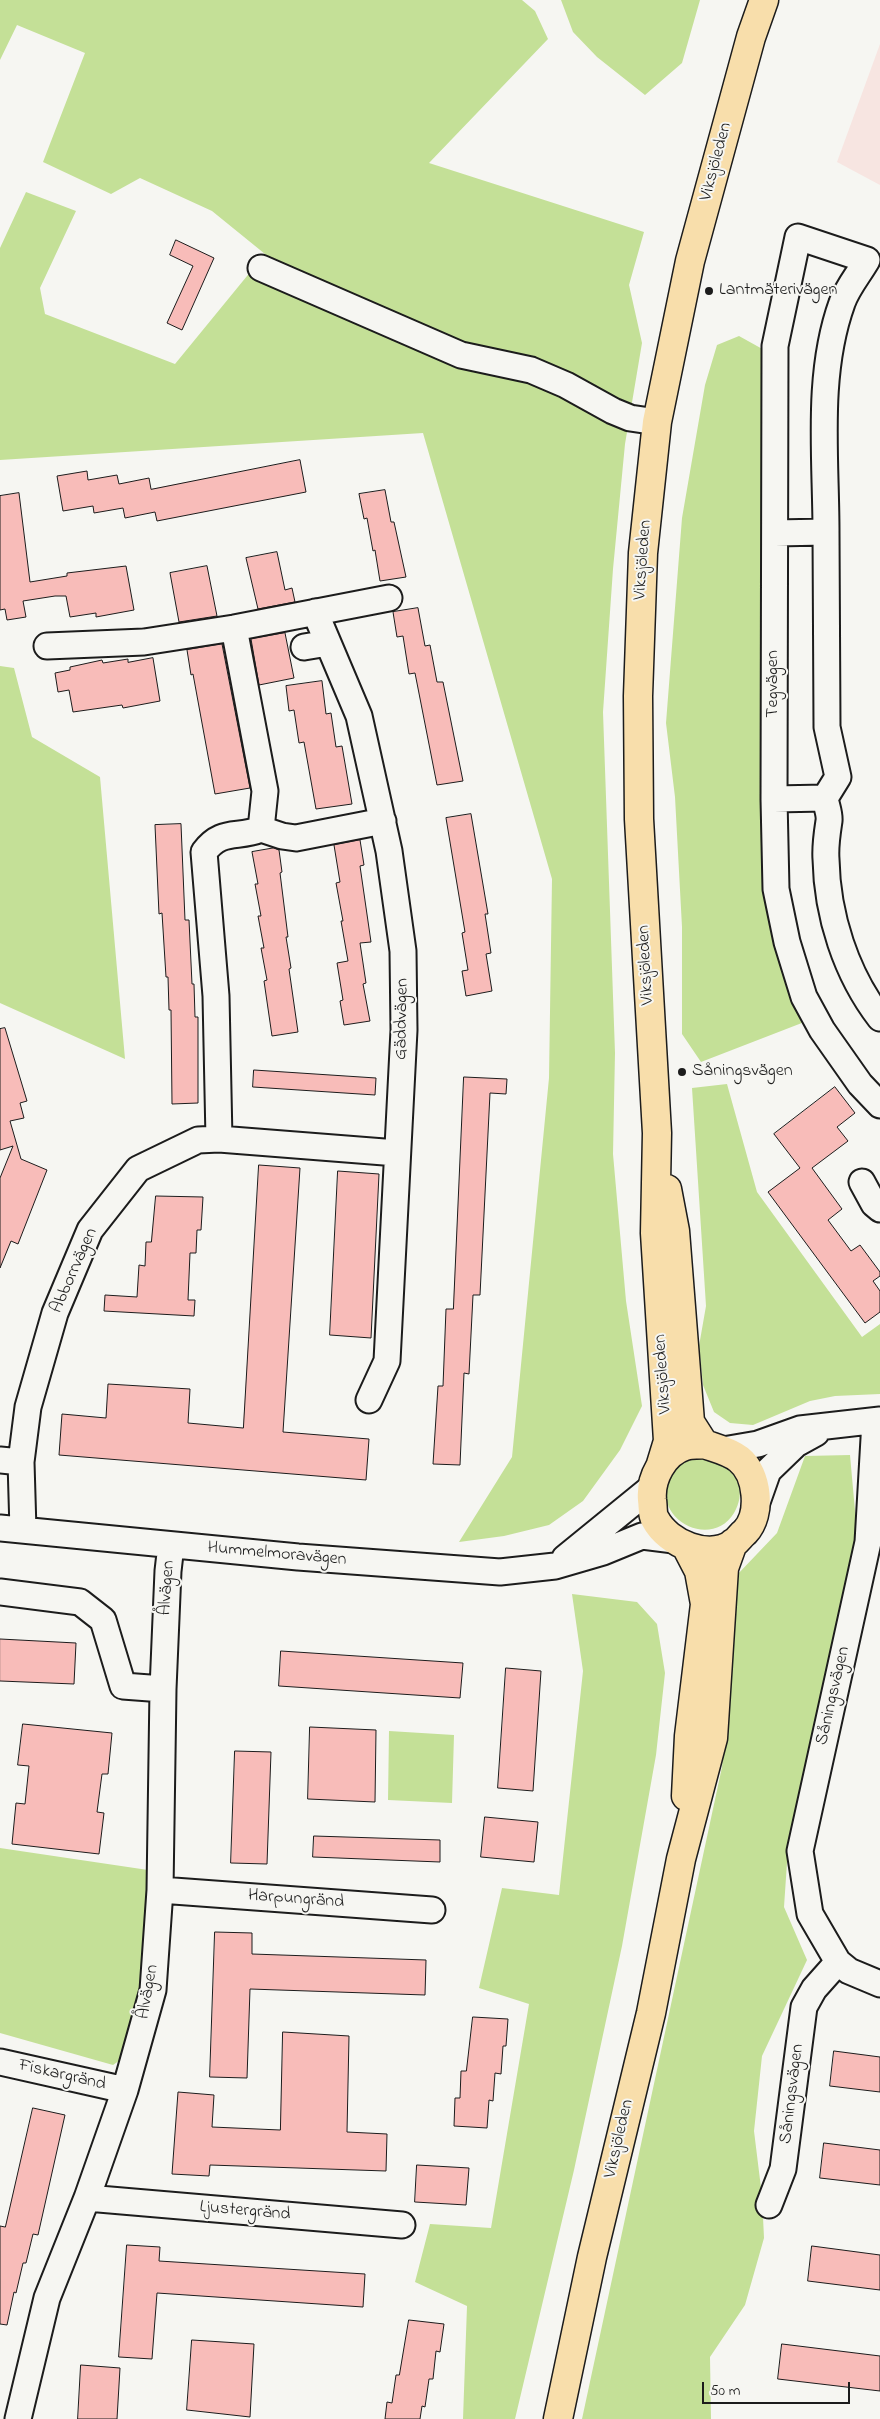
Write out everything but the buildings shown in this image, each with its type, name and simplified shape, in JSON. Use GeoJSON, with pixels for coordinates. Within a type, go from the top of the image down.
{"type":"FeatureCollection","features":[{"type":"Feature","properties":{"kind":"main road","name":"Viksjöleden"},"geometry":{"type":"LineString","coordinates":[[656,1476],[668,1442],[655,1233],[657,1133],[639,819],[638,696],[643,553],[657,422],[690,261],[751,37],[764,0]]}},
{"type":"Feature","properties":{"kind":"main road","name":"Viksjöleden"},"geometry":{"type":"LineString","coordinates":[[657,1133],[675,1231],[690,1422],[714,1447]]}},
{"type":"Feature","properties":{"kind":"main road"},"geometry":{"type":"LineString","coordinates":[[686,1445],[714,1447],[740,1460],[752,1479],[756,1505],[749,1527],[733,1544],[716,1549],[700,1549],[680,1543],[662,1529],[654,1517],[656,1476],[674,1451],[686,1445]]}},
{"type":"Feature","properties":{"kind":"main road","name":"Viksjöleden"},"geometry":{"type":"LineString","coordinates":[[680,1543],[699,1571],[705,1604],[690,1736],[681,1860]]}},
{"type":"Feature","properties":{"kind":"main road","name":"Viksjöleden"},"geometry":{"type":"LineString","coordinates":[[558,2419],[592,2257],[650,2013],[681,1860],[713,1738],[724,1568],[733,1544]]}},
{"type":"Feature","properties":{"kind":"street","name":"Tegvägen"},"geometry":{"type":"LineString","coordinates":[[826,532],[825,395],[830,342],[842,301],[867,260],[798,237],[775,346],[774,799],[776,889],[787,942],[804,997],[822,1030],[860,1084],[880,1105]]}},
{"type":"Feature","properties":{"kind":"street"},"geometry":{"type":"LineString","coordinates":[[262,268],[461,355],[531,370],[566,385],[613,411],[630,418],[657,422]]}},
{"type":"Feature","properties":{"kind":"street"},"geometry":{"type":"LineString","coordinates":[[775,533],[826,532],[826,727],[838,777],[824,798],[829,819],[826,834],[826,861],[831,905],[847,964],[868,1002],[880,1018]]}},
{"type":"Feature","properties":{"kind":"street"},"geometry":{"type":"LineString","coordinates":[[47,646],[144,642],[234,628],[389,598]]}},
{"type":"Feature","properties":{"kind":"street","name":"Gäddvägen"},"geometry":{"type":"LineString","coordinates":[[315,612],[359,716],[384,821],[403,951],[404,1030],[387,1361],[368,1400]]}},
{"type":"Feature","properties":{"kind":"street"},"geometry":{"type":"LineString","coordinates":[[234,628],[265,792],[262,829]]}},
{"type":"Feature","properties":{"kind":"street"},"geometry":{"type":"LineString","coordinates":[[304,647],[328,643]]}},
{"type":"Feature","properties":{"kind":"street"},"geometry":{"type":"LineString","coordinates":[[774,799],[824,798]]}},
{"type":"Feature","properties":{"kind":"street"},"geometry":{"type":"LineString","coordinates":[[218,1139],[216,996],[204,852],[220,836],[262,829],[282,836],[296,838],[384,821]]}},
{"type":"Feature","properties":{"kind":"street","name":"Abborrvägen"},"geometry":{"type":"LineString","coordinates":[[11,1529],[10,1461],[28,1407],[55,1313],[90,1230],[138,1169],[198,1140],[251,1134],[397,1154]]}},
{"type":"Feature","properties":{"kind":"street"},"geometry":{"type":"LineString","coordinates":[[862,1182],[874,1204],[880,1210]]}},
{"type":"Feature","properties":{"kind":"street"},"geometry":{"type":"LineString","coordinates":[[714,1447],[758,1444],[800,1429],[878,1421]]}},
{"type":"Feature","properties":{"kind":"street","name":"Såningsvägen"},"geometry":{"type":"LineString","coordinates":[[878,1421],[868,1542],[800,1851],[810,1914],[838,1962],[848,1971],[880,1984]]}},
{"type":"Feature","properties":{"kind":"street"},"geometry":{"type":"LineString","coordinates":[[756,1505],[768,1471],[796,1444],[829,1427]]}},
{"type":"Feature","properties":{"kind":"street"},"geometry":{"type":"LineString","coordinates":[[555,1566],[656,1476]]}},
{"type":"Feature","properties":{"kind":"street","name":"Hummelmoravägen"},"geometry":{"type":"LineString","coordinates":[[11,1529],[171,1546],[500,1572],[555,1566],[603,1552],[642,1536],[680,1543]]}},
{"type":"Feature","properties":{"kind":"street","name":"Ålvägen"},"geometry":{"type":"LineString","coordinates":[[12,2416],[47,2298],[88,2198],[125,2090],[153,1990],[160,1890],[163,1689],[168,1571],[171,1546]]}},
{"type":"Feature","properties":{"kind":"street"},"geometry":{"type":"LineString","coordinates":[[0,1592],[80,1602],[103,1620],[123,1686],[163,1689]]}},
{"type":"Feature","properties":{"kind":"street","name":"Harpungränd"},"geometry":{"type":"LineString","coordinates":[[160,1890],[432,1910]]}},
{"type":"Feature","properties":{"kind":"street","name":"Såningsvägen"},"geometry":{"type":"LineString","coordinates":[[769,2205],[783,2170],[804,2007],[814,1989],[838,1962]]}},
{"type":"Feature","properties":{"kind":"street","name":"Fiskargränd"},"geometry":{"type":"LineString","coordinates":[[0,2062],[125,2090]]}},
{"type":"Feature","properties":{"kind":"street","name":"Ljustergränd"},"geometry":{"type":"LineString","coordinates":[[88,2198],[402,2225]]}},
{"type":"Feature","properties":{"kind":"shaded area"},"geometry":{"type":"Polygon","coordinates":[[[880,44],[880,185],[837,162],[880,44]]]}},
{"type":"Feature","properties":{"kind":"green space"},"geometry":{"type":"Polygon","coordinates":[[[0,0],[522,0],[535,11],[548,39],[429,163],[644,232],[629,285],[642,343],[625,444],[613,569],[603,712],[615,1053],[613,1154],[626,1301],[642,1406],[620,1450],[583,1501],[549,1525],[504,1536],[459,1542],[512,1457],[549,1078],[552,879],[423,433],[0,460],[0,248],[26,192],[76,211],[40,288],[45,314],[175,364],[265,254],[212,211],[140,178],[111,194],[43,162],[85,53],[17,25],[0,60],[0,0]]]}},
{"type":"Feature","properties":{"kind":"green space"},"geometry":{"type":"Polygon","coordinates":[[[561,0],[700,0],[682,63],[645,95],[597,57],[573,32],[561,0]]]}},
{"type":"Feature","properties":{"kind":"green space"},"geometry":{"type":"Polygon","coordinates":[[[739,336],[766,351],[764,743],[772,933],[807,1021],[701,1062],[682,1034],[682,927],[675,797],[666,723],[682,518],[705,385],[717,345],[739,336]]]}},
{"type":"Feature","properties":{"kind":"green space"},"geometry":{"type":"Polygon","coordinates":[[[0,666],[14,668],[32,737],[100,777],[125,1059],[0,1003],[0,666]]]}},
{"type":"Feature","properties":{"kind":"green space"},"geometry":{"type":"Polygon","coordinates":[[[727,1084],[757,1192],[862,1337],[880,1324],[880,1394],[835,1396],[810,1401],[753,1425],[730,1423],[714,1412],[703,1385],[699,1346],[706,1306],[692,1088],[727,1084]]]}},
{"type":"Feature","properties":{"kind":"green space"},"geometry":{"type":"Polygon","coordinates":[[[690,1455],[725,1461],[734,1473],[739,1485],[738,1505],[734,1513],[725,1523],[713,1529],[689,1526],[678,1520],[670,1510],[666,1498],[671,1470],[690,1455]]]}},
{"type":"Feature","properties":{"kind":"green space"},"geometry":{"type":"Polygon","coordinates":[[[850,1455],[857,1533],[788,1848],[784,1907],[807,1960],[762,2056],[754,2131],[762,2196],[764,2238],[745,2305],[710,2357],[711,2419],[582,2419],[722,1767],[736,1576],[777,1533],[805,1456],[850,1455]]]}},
{"type":"Feature","properties":{"kind":"green space"},"geometry":{"type":"Polygon","coordinates":[[[572,1594],[637,1602],[657,1624],[665,1673],[656,1755],[622,1946],[574,2170],[515,2419],[463,2419],[467,2306],[415,2282],[430,2224],[491,2228],[529,2004],[479,1988],[502,1888],[559,1895],[583,1671],[572,1594]]]}},
{"type":"Feature","properties":{"kind":"green space"},"geometry":{"type":"Polygon","coordinates":[[[389,1731],[454,1735],[452,1803],[388,1800],[389,1731]]]}},
{"type":"Feature","properties":{"kind":"green space"},"geometry":{"type":"Polygon","coordinates":[[[0,1848],[148,1870],[146,1990],[130,2053],[113,2065],[0,2033],[0,1848]]]}},
{"type":"Feature","properties":{"kind":"place","name":"Lantmäterivägen"},"geometry":{"type":"Point","coordinates":[709,291]}},
{"type":"Feature","properties":{"kind":"place","name":"Såningsvägen"},"geometry":{"type":"Point","coordinates":[682,1072]}}]}
